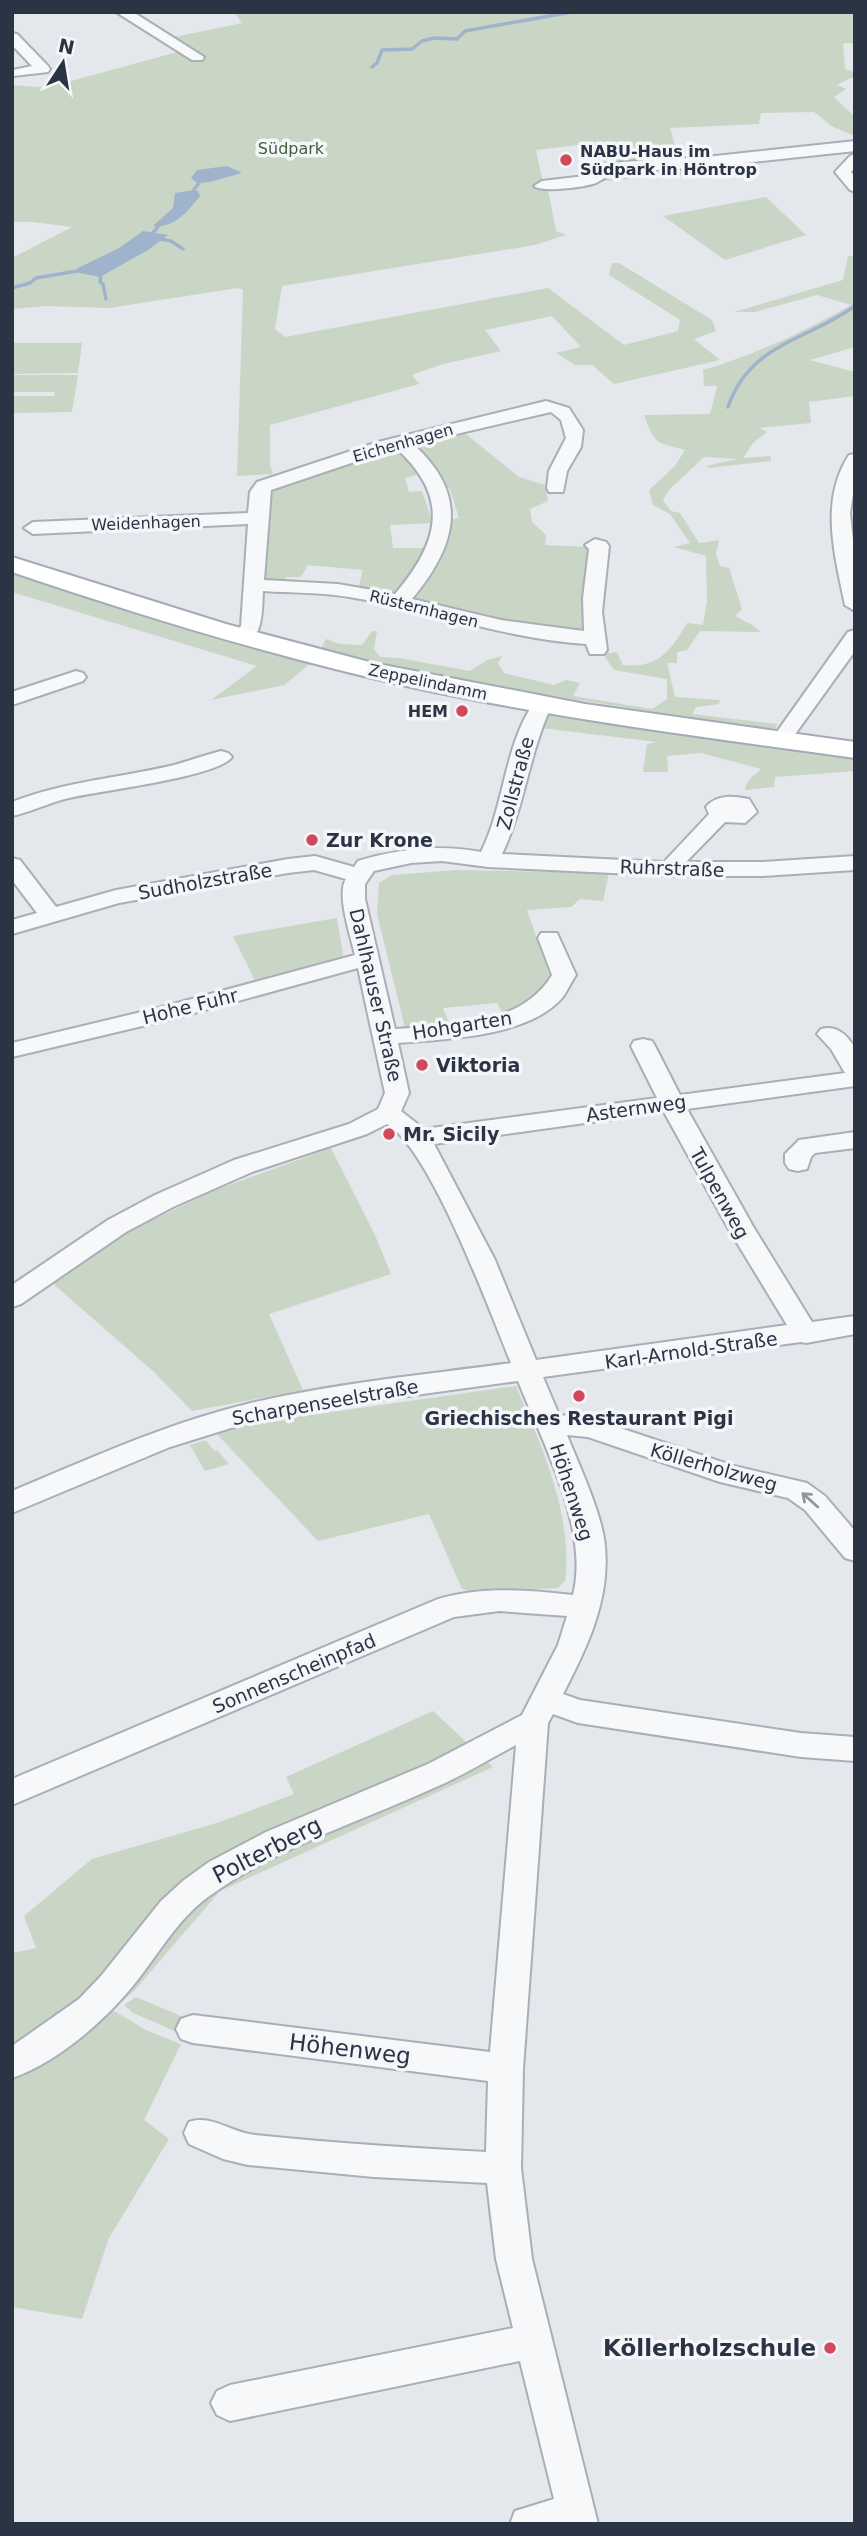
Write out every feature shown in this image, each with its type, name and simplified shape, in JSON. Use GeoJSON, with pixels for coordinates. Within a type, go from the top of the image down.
{"type":"FeatureCollection","features":[{"type":"Feature","properties":{"kind":"main road","name":"Zeppelindamm"},"geometry":{"type":"LineString","coordinates":[[12,564],[242,636],[422,682],[542,705],[855,750]]}},
{"type":"Feature","properties":{"kind":"street"},"geometry":{"type":"LineString","coordinates":[[122,12],[197,57]]}},
{"type":"Feature","properties":{"kind":"street"},"geometry":{"type":"LineString","coordinates":[[12,37],[43,69],[18,72]]}},
{"type":"Feature","properties":{"kind":"street"},"geometry":{"type":"LineString","coordinates":[[542,186],[589,180],[608,169],[622,166],[706,162],[855,146]]}},
{"type":"Feature","properties":{"kind":"street"},"geometry":{"type":"LineString","coordinates":[[855,159],[843,172],[855,187]]}},
{"type":"Feature","properties":{"kind":"street","name":"Eichenhagen"},"geometry":{"type":"LineString","coordinates":[[258,517],[262,488],[400,442],[546,406],[558,408],[572,422],[575,430],[573,446],[556,474],[556,488]]}},
{"type":"Feature","properties":{"kind":"street"},"geometry":{"type":"LineString","coordinates":[[399,602],[431,561],[443,524],[443,509],[435,484],[424,466],[400,442]]}},
{"type":"Feature","properties":{"kind":"street"},"geometry":{"type":"LineString","coordinates":[[855,459],[839,525],[855,605]]}},
{"type":"Feature","properties":{"kind":"street"},"geometry":{"type":"LineString","coordinates":[[242,636],[251,627],[258,517]]}},
{"type":"Feature","properties":{"kind":"street","name":"Weidenhagen"},"geometry":{"type":"LineString","coordinates":[[33,528],[258,517]]}},
{"type":"Feature","properties":{"kind":"street","name":"Rüsternhagen"},"geometry":{"type":"LineString","coordinates":[[254,585],[332,589],[595,644],[595,607],[592,592],[599,546],[595,545]]}},
{"type":"Feature","properties":{"kind":"street"},"geometry":{"type":"LineString","coordinates":[[781,740],[855,636]]}},
{"type":"Feature","properties":{"kind":"street"},"geometry":{"type":"LineString","coordinates":[[12,699],[76,677]]}},
{"type":"Feature","properties":{"kind":"street","name":"Zollstraße"},"geometry":{"type":"LineString","coordinates":[[488,860],[503,832],[530,729],[542,705]]}},
{"type":"Feature","properties":{"kind":"street"},"geometry":{"type":"LineString","coordinates":[[12,810],[46,797],[192,769],[221,757]]}},
{"type":"Feature","properties":{"kind":"street"},"geometry":{"type":"LineString","coordinates":[[675,869],[675,861],[720,815]]}},
{"type":"Feature","properties":{"kind":"street","name":"Ruhrstraße"},"geometry":{"type":"LineString","coordinates":[[360,876],[393,867],[488,860],[675,869],[769,870],[855,863]]}},
{"type":"Feature","properties":{"kind":"street","name":"Sudholzstraße"},"geometry":{"type":"LineString","coordinates":[[12,927],[116,897],[303,864],[328,866],[360,876]]}},
{"type":"Feature","properties":{"kind":"street"},"geometry":{"type":"LineString","coordinates":[[12,865],[50,914]]}},
{"type":"Feature","properties":{"kind":"street","name":"Dahlhauser Straße"},"geometry":{"type":"LineString","coordinates":[[360,876],[354,884],[354,899],[397,1093],[388,1114]]}},
{"type":"Feature","properties":{"kind":"street","name":"Hohgarten"},"geometry":{"type":"LineString","coordinates":[[385,1037],[499,1022],[536,1008],[552,995],[564,975],[549,938]]}},
{"type":"Feature","properties":{"kind":"street","name":"Hohe Fuhr"},"geometry":{"type":"LineString","coordinates":[[12,1050],[367,960]]}},
{"type":"Feature","properties":{"kind":"street"},"geometry":{"type":"LineString","coordinates":[[829,1034],[841,1045],[855,1070]]}},
{"type":"Feature","properties":{"kind":"street","name":"Tulpenweg"},"geometry":{"type":"LineString","coordinates":[[642,1046],[731,1215],[806,1334]]}},
{"type":"Feature","properties":{"kind":"street","name":"Asternweg"},"geometry":{"type":"LineString","coordinates":[[418,1138],[855,1079]]}},
{"type":"Feature","properties":{"kind":"street"},"geometry":{"type":"LineString","coordinates":[[12,1298],[117,1226],[164,1201],[243,1166],[358,1129],[388,1114]]}},
{"type":"Feature","properties":{"kind":"street","name":"Höhenweg"},"geometry":{"type":"LineString","coordinates":[[388,1114],[405,1124],[418,1138],[479,1255],[581,1506],[591,1545],[590,1587],[585,1607],[573,1645],[539,1711],[506,2069],[503,2168],[514,2259],[578,2518]]}},
{"type":"Feature","properties":{"kind":"street"},"geometry":{"type":"LineString","coordinates":[[798,1163],[798,1154],[808,1146],[855,1140]]}},
{"type":"Feature","properties":{"kind":"street","name":"Karl-Arnold-Straße"},"geometry":{"type":"LineString","coordinates":[[528,1372],[855,1325]]}},
{"type":"Feature","properties":{"kind":"street","name":"Scharpenseelstraße"},"geometry":{"type":"LineString","coordinates":[[12,1503],[160,1440],[248,1413],[335,1397],[528,1372]]}},
{"type":"Feature","properties":{"kind":"street","name":"Köllerholzweg"},"geometry":{"type":"LineString","coordinates":[[549,1424],[590,1428],[730,1475],[797,1490],[815,1503],[855,1550]]}},
{"type":"Feature","properties":{"kind":"street","name":"Sonnenscheinpfad"},"geometry":{"type":"LineString","coordinates":[[12,1793],[448,1608],[468,1602],[507,1600],[585,1607]]}},
{"type":"Feature","properties":{"kind":"street"},"geometry":{"type":"LineString","coordinates":[[539,1711],[591,1713],[801,1745],[855,1749]]}},
{"type":"Feature","properties":{"kind":"street","name":"Polterberg"},"geometry":{"type":"LineString","coordinates":[[12,2064],[78,2021],[111,1988],[182,1901],[226,1868],[346,1811],[427,1778],[506,1734],[539,1711]]}},
{"type":"Feature","properties":{"kind":"street","name":"Höhenweg"},"geometry":{"type":"LineString","coordinates":[[193,2029],[506,2069]]}},
{"type":"Feature","properties":{"kind":"street"},"geometry":{"type":"LineString","coordinates":[[201,2133],[235,2148],[248,2150],[374,2162],[503,2168]]}},
{"type":"Feature","properties":{"kind":"street"},"geometry":{"type":"LineString","coordinates":[[230,2403],[534,2341]]}},
{"type":"Feature","properties":{"kind":"street"},"geometry":{"type":"LineString","coordinates":[[528,2524],[578,2518]]}},
{"type":"Feature","properties":{"kind":"green space","name":"Südpark"},"geometry":{"type":"Polygon","coordinates":[[[234,12],[855,12],[855,43],[843,43],[845,69],[855,72],[855,76],[837,85],[846,89],[834,97],[855,117],[855,136],[833,127],[814,112],[761,113],[759,124],[670,128],[683,175],[592,182],[614,169],[579,145],[536,150],[543,183],[537,189],[548,190],[556,231],[566,235],[535,245],[282,286],[275,329],[285,337],[548,288],[624,345],[678,331],[680,320],[609,275],[612,263],[619,263],[712,320],[716,331],[694,339],[720,360],[614,384],[592,365],[575,365],[556,353],[581,347],[552,316],[485,330],[501,351],[443,364],[412,375],[419,384],[270,425],[270,465],[273,474],[237,476],[243,290],[238,288],[109,308],[46,306],[12,309],[12,258],[72,227],[12,222],[12,85],[38,87],[64,83],[188,49],[170,38],[242,23],[234,12]]]}},
{"type":"Feature","properties":{"kind":"green space"},"geometry":{"type":"Polygon","coordinates":[[[766,197],[806,235],[725,260],[663,216],[766,197]]]}},
{"type":"Feature","properties":{"kind":"green space"},"geometry":{"type":"Polygon","coordinates":[[[848,256],[855,256],[855,347],[810,360],[855,372],[855,396],[809,402],[811,423],[759,428],[767,432],[753,443],[743,458],[771,456],[771,461],[709,468],[706,466],[737,459],[704,457],[669,490],[663,500],[671,511],[680,513],[699,543],[719,540],[716,554],[720,566],[729,568],[742,609],[735,616],[760,632],[700,631],[687,650],[677,652],[677,663],[667,663],[675,697],[720,700],[719,704],[696,707],[692,714],[777,724],[775,730],[490,685],[320,650],[326,639],[340,644],[362,645],[372,631],[377,631],[374,649],[380,657],[470,671],[487,660],[502,656],[498,663],[504,673],[554,685],[566,680],[580,683],[573,696],[652,709],[667,699],[667,679],[614,670],[603,654],[617,652],[623,665],[645,664],[669,650],[687,623],[703,625],[707,601],[706,556],[674,547],[690,543],[670,514],[653,505],[649,490],[675,466],[685,450],[657,441],[644,415],[710,414],[717,386],[704,386],[703,370],[779,342],[851,305],[817,295],[755,312],[734,312],[843,280],[848,256]]]}},
{"type":"Feature","properties":{"kind":"green space"},"geometry":{"type":"Polygon","coordinates":[[[12,343],[82,343],[78,373],[12,374],[12,343]]]}},
{"type":"Feature","properties":{"kind":"green space"},"geometry":{"type":"Polygon","coordinates":[[[12,375],[78,375],[72,412],[12,413],[12,396],[54,396],[55,392],[12,392],[12,375]]]}},
{"type":"Feature","properties":{"kind":"green space"},"geometry":{"type":"Polygon","coordinates":[[[461,430],[519,477],[545,485],[548,501],[530,509],[532,522],[546,535],[545,545],[591,547],[586,624],[582,630],[546,631],[523,627],[411,600],[448,520],[459,518],[450,489],[441,488],[410,443],[461,430]]]}},
{"type":"Feature","properties":{"kind":"green space"},"geometry":{"type":"Polygon","coordinates":[[[391,450],[406,453],[418,468],[416,475],[405,478],[409,492],[422,491],[433,523],[390,525],[393,548],[430,548],[399,592],[392,595],[358,589],[363,570],[308,565],[301,577],[286,577],[285,583],[265,581],[270,489],[391,450]]]}},
{"type":"Feature","properties":{"kind":"green space"},"geometry":{"type":"Polygon","coordinates":[[[12,570],[310,664],[284,685],[211,700],[257,666],[12,592],[12,570]]]}},
{"type":"Feature","properties":{"kind":"green space"},"geometry":{"type":"Polygon","coordinates":[[[545,716],[565,716],[855,758],[855,771],[775,777],[774,787],[745,790],[748,781],[761,769],[701,753],[667,756],[668,772],[643,772],[647,744],[657,742],[541,728],[545,716]]]}},
{"type":"Feature","properties":{"kind":"green space"},"geometry":{"type":"Polygon","coordinates":[[[457,870],[609,873],[603,901],[580,899],[571,907],[527,910],[553,986],[504,1016],[497,1003],[443,1008],[449,1023],[405,1028],[377,914],[379,883],[392,875],[457,870]]]}},
{"type":"Feature","properties":{"kind":"green space"},"geometry":{"type":"Polygon","coordinates":[[[337,918],[343,955],[341,959],[256,983],[233,936],[337,918]]]}},
{"type":"Feature","properties":{"kind":"green space"},"geometry":{"type":"Polygon","coordinates":[[[331,1148],[375,1235],[391,1274],[269,1314],[303,1390],[192,1411],[154,1372],[51,1282],[136,1228],[213,1191],[331,1148]]]}},
{"type":"Feature","properties":{"kind":"green space"},"geometry":{"type":"Polygon","coordinates":[[[516,1386],[544,1454],[559,1500],[566,1548],[566,1573],[565,1581],[558,1588],[476,1593],[462,1589],[429,1514],[318,1541],[215,1432],[240,1425],[516,1386]]]}},
{"type":"Feature","properties":{"kind":"green space"},"geometry":{"type":"Polygon","coordinates":[[[206,1440],[229,1464],[205,1471],[190,1445],[206,1440]]]}},
{"type":"Feature","properties":{"kind":"green space"},"geometry":{"type":"Polygon","coordinates":[[[433,1711],[493,1767],[220,1891],[134,1991],[100,2018],[114,2011],[148,2031],[181,2044],[144,2120],[169,2139],[109,2238],[82,2319],[12,2307],[12,1953],[36,1948],[24,1916],[92,1859],[220,1822],[294,1794],[286,1777],[433,1711]]]}},
{"type":"Feature","properties":{"kind":"green space"},"geometry":{"type":"Polygon","coordinates":[[[136,1997],[183,2017],[184,2035],[133,2013],[124,2005],[136,1997]]]}},
{"type":"Feature","properties":{"kind":"water"},"geometry":{"type":"Polygon","coordinates":[[[227,166],[242,173],[210,182],[197,183],[191,178],[197,170],[227,166]]]}},
{"type":"Feature","properties":{"kind":"water"},"geometry":{"type":"Polygon","coordinates":[[[198,191],[200,196],[174,222],[153,226],[173,208],[175,193],[198,191]]]}},
{"type":"Feature","properties":{"kind":"water"},"geometry":{"type":"Polygon","coordinates":[[[143,231],[168,235],[148,250],[100,277],[74,272],[119,248],[143,231]]]}},
{"type":"Feature","properties":{"kind":"waterway"},"geometry":{"type":"LineString","coordinates":[[372,67],[377,63],[382,50],[412,49],[422,41],[434,38],[457,39],[465,31],[572,12]]}},
{"type":"Feature","properties":{"kind":"waterway"},"geometry":{"type":"LineString","coordinates":[[193,191],[199,183]]}},
{"type":"Feature","properties":{"kind":"waterway"},"geometry":{"type":"LineString","coordinates":[[150,236],[158,227]]}},
{"type":"Feature","properties":{"kind":"waterway"},"geometry":{"type":"LineString","coordinates":[[160,239],[171,241],[183,249]]}},
{"type":"Feature","properties":{"kind":"waterway"},"geometry":{"type":"LineString","coordinates":[[12,288],[30,283],[36,278],[77,271]]}},
{"type":"Feature","properties":{"kind":"waterway"},"geometry":{"type":"LineString","coordinates":[[101,272],[100,282],[103,284],[106,299]]}},
{"type":"Feature","properties":{"kind":"waterway"},"geometry":{"type":"LineString","coordinates":[[728,407],[737,386],[764,357],[855,306]]}},
{"type":"Feature","properties":{"kind":"place","name":"NABU-Haus im Südpark in Höntrop"},"geometry":{"type":"Point","coordinates":[566,160]}},
{"type":"Feature","properties":{"kind":"place","name":"HEM"},"geometry":{"type":"Point","coordinates":[462,711]}},
{"type":"Feature","properties":{"kind":"place","name":"Zur Krone"},"geometry":{"type":"Point","coordinates":[312,840]}},
{"type":"Feature","properties":{"kind":"place","name":"Viktoria"},"geometry":{"type":"Point","coordinates":[422,1065]}},
{"type":"Feature","properties":{"kind":"place","name":"Mr. Sicily"},"geometry":{"type":"Point","coordinates":[389,1134]}},
{"type":"Feature","properties":{"kind":"place","name":"Griechisches Restaurant Pigi"},"geometry":{"type":"Point","coordinates":[579,1396]}},
{"type":"Feature","properties":{"kind":"place","name":"Köllerholzschule"},"geometry":{"type":"Point","coordinates":[830,2348]}}]}
